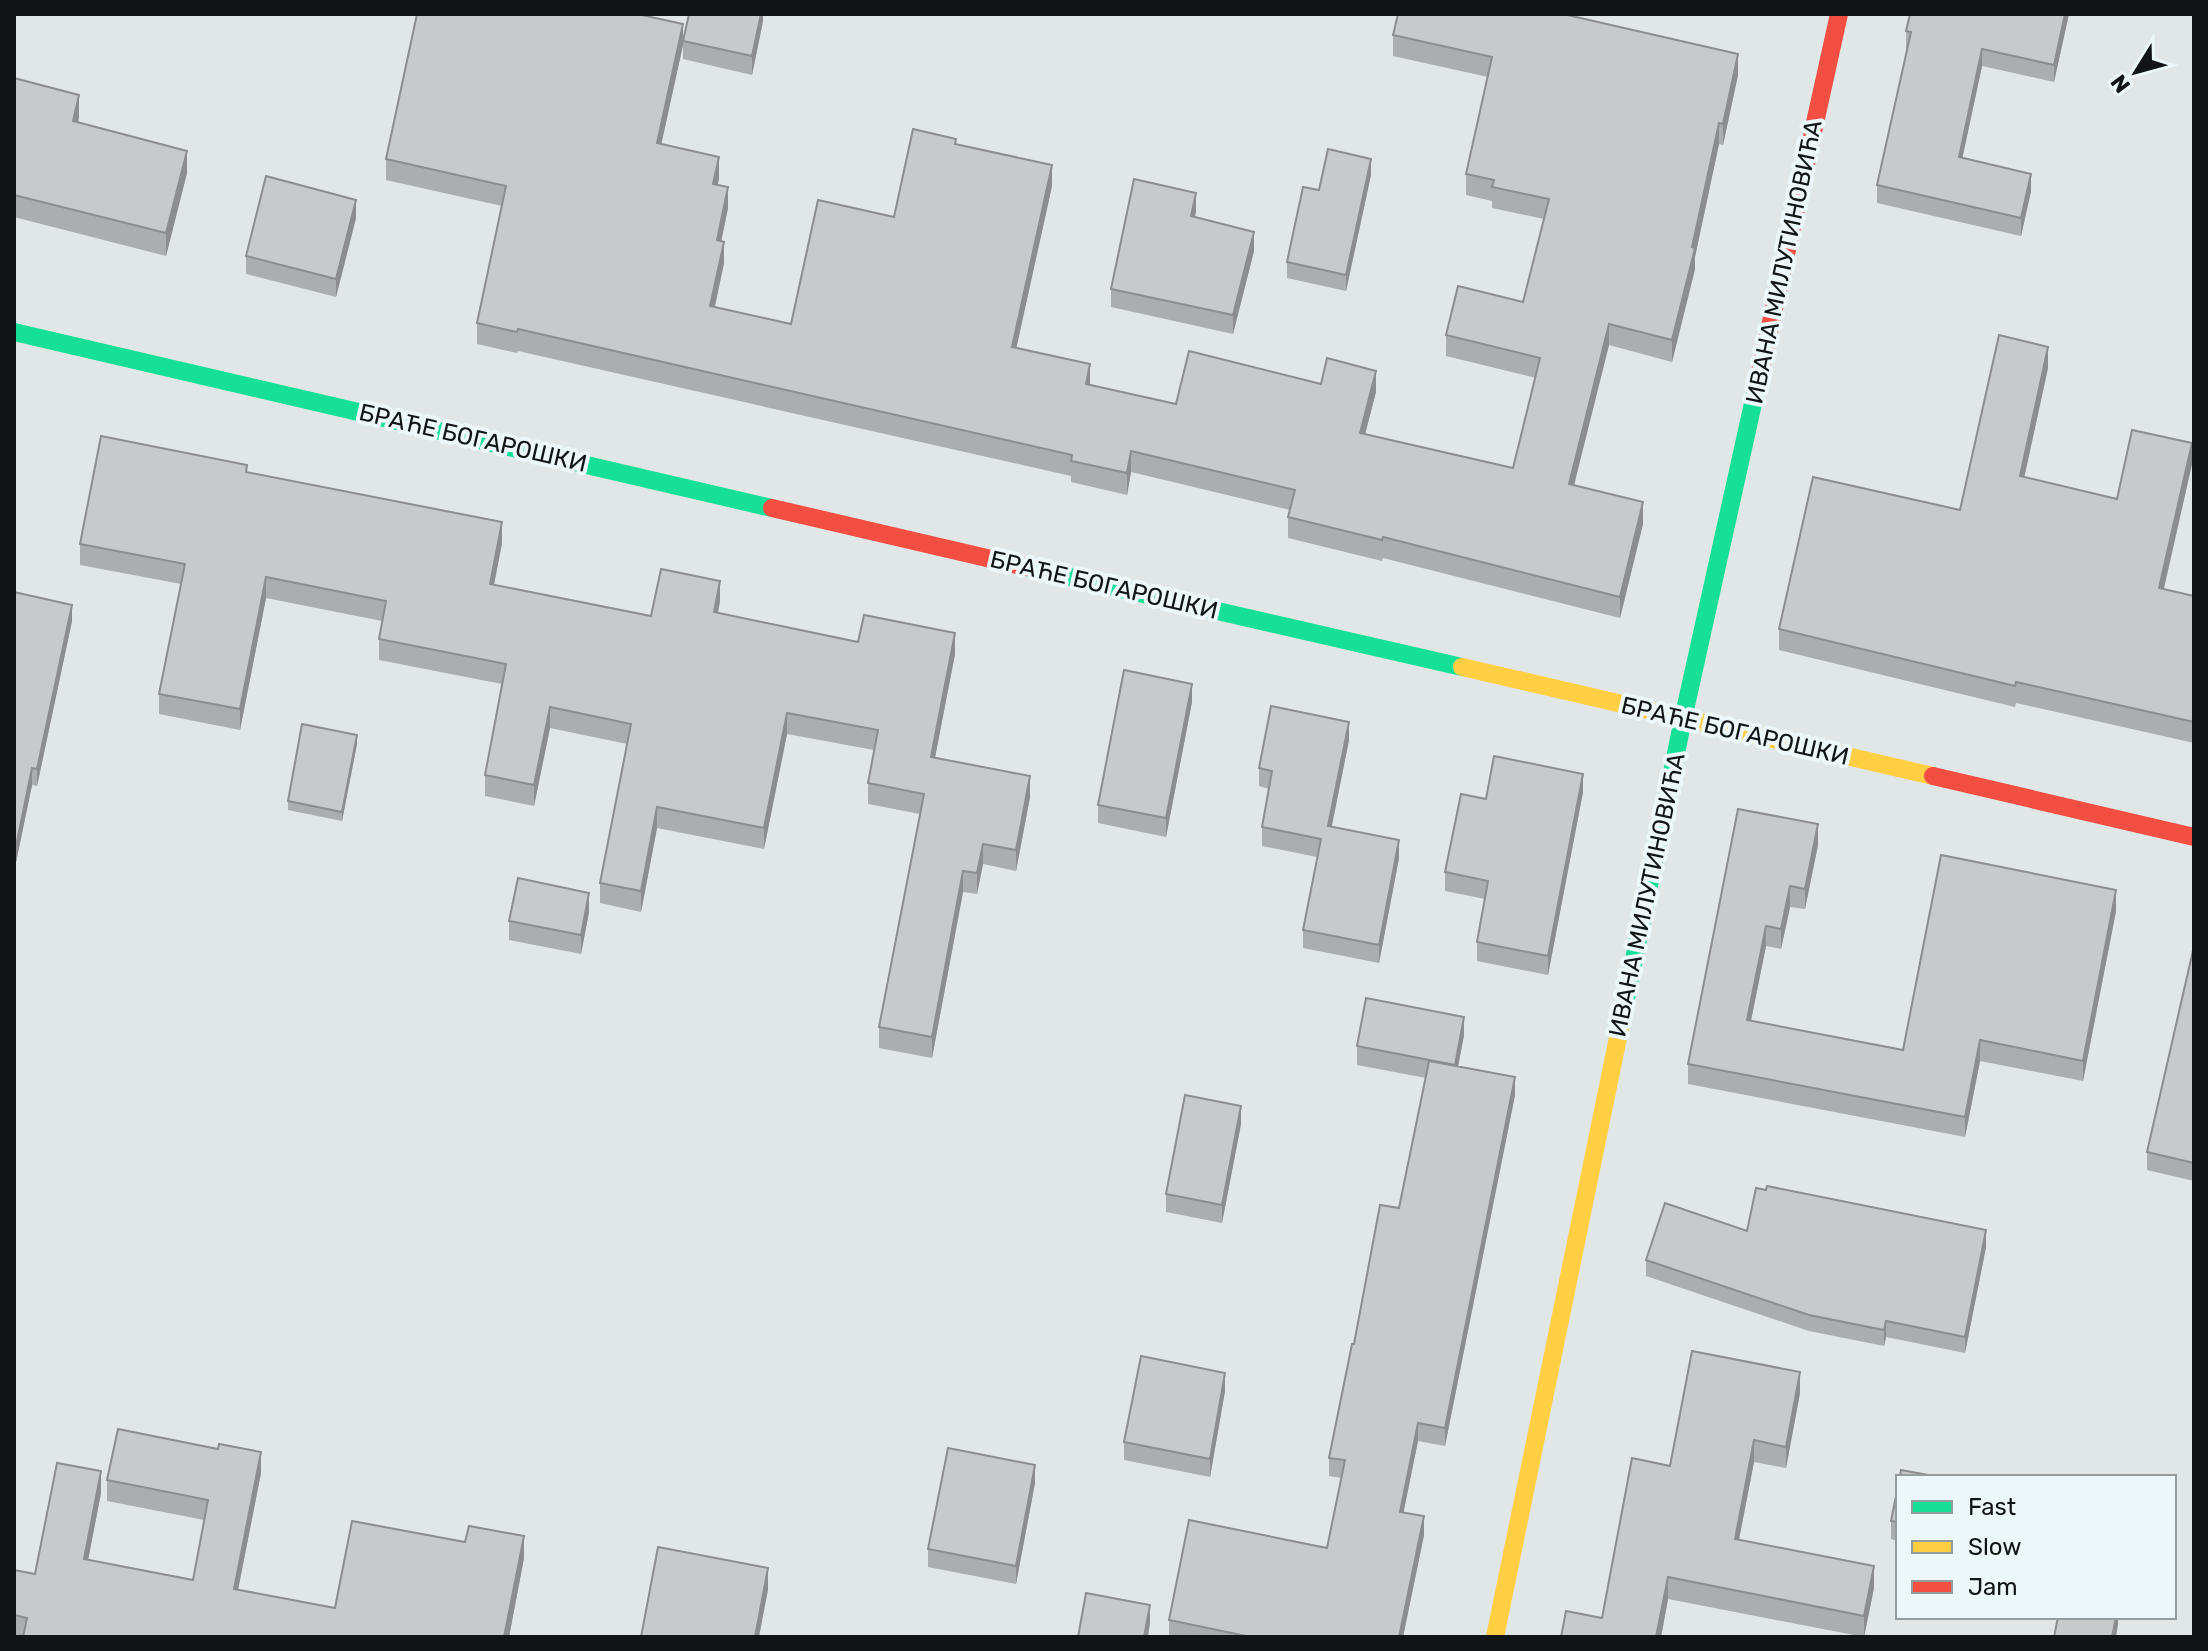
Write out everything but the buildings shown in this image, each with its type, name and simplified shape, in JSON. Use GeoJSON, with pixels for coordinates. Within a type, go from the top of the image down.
{"type":"FeatureCollection","features":[{"type":"Feature","properties":{"kind":"street","name":"ИВАНА МИЛУТИНОВИЋА"},"geometry":{"type":"LineString","coordinates":[[1495,1637],[1683,719],[1839,14]]}},
{"type":"Feature","properties":{"kind":"street","name":"БРАЋЕ БОГАРОШКИ"},"geometry":{"type":"LineString","coordinates":[[14,332],[2194,837]]}},
{"type":"Feature","properties":{"kind":"traffic: fast"},"geometry":{"type":"LineString","coordinates":[[14,332],[772,508]]}},
{"type":"Feature","properties":{"kind":"traffic: fast"},"geometry":{"type":"LineString","coordinates":[[1620,1028],[1683,719],[1758,381]]}},
{"type":"Feature","properties":{"kind":"traffic: fast"},"geometry":{"type":"LineString","coordinates":[[1026,567],[1462,667]]}},
{"type":"Feature","properties":{"kind":"traffic: slow"},"geometry":{"type":"LineString","coordinates":[[1462,667],[1933,776]]}},
{"type":"Feature","properties":{"kind":"traffic: slow"},"geometry":{"type":"LineString","coordinates":[[1495,1637],[1620,1028]]}},
{"type":"Feature","properties":{"kind":"traffic: jam"},"geometry":{"type":"LineString","coordinates":[[1758,381],[1839,14]]}},
{"type":"Feature","properties":{"kind":"traffic: jam"},"geometry":{"type":"LineString","coordinates":[[772,508],[1026,567]]}},
{"type":"Feature","properties":{"kind":"traffic: jam"},"geometry":{"type":"LineString","coordinates":[[1933,776],[2194,837]]}}]}
